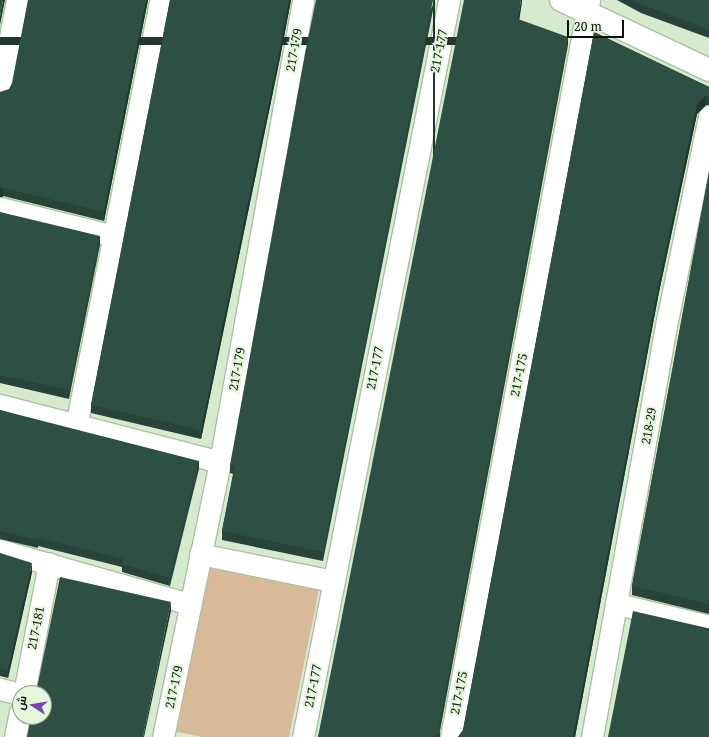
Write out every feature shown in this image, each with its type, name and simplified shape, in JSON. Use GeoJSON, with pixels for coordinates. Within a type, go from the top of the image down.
{"type":"FeatureCollection","features":[{"type":"Feature","properties":{"kind":"street"},"geometry":{"type":"LineString","coordinates":[[0,90],[17,0]]}},
{"type":"Feature","properties":{"kind":"street"},"geometry":{"type":"LineString","coordinates":[[76,426],[160,0]]}},
{"type":"Feature","properties":{"kind":"street","name":"217-179"},"geometry":{"type":"LineString","coordinates":[[163,737],[220,462],[304,0]]}},
{"type":"Feature","properties":{"kind":"street","name":"217-177"},"geometry":{"type":"LineString","coordinates":[[303,737],[449,0]]}},
{"type":"Feature","properties":{"kind":"street"},"geometry":{"type":"LineString","coordinates":[[561,0],[588,6],[709,70]]}},
{"type":"Feature","properties":{"kind":"street","name":"217-175"},"geometry":{"type":"LineString","coordinates":[[451,737],[588,6]]}},
{"type":"Feature","properties":{"kind":"street","name":"218-29"},"geometry":{"type":"LineString","coordinates":[[592,737],[668,316],[709,116]]}},
{"type":"Feature","properties":{"kind":"street"},"geometry":{"type":"LineString","coordinates":[[0,208],[114,236]]}},
{"type":"Feature","properties":{"kind":"street"},"geometry":{"type":"LineString","coordinates":[[0,405],[76,426],[220,462]]}},
{"type":"Feature","properties":{"kind":"street"},"geometry":{"type":"LineString","coordinates":[[0,550],[190,604]]}},
{"type":"Feature","properties":{"kind":"street"},"geometry":{"type":"LineString","coordinates":[[200,554],[333,581]]}},
{"type":"Feature","properties":{"kind":"street","name":"217-181"},"geometry":{"type":"LineString","coordinates":[[26,685],[49,564]]}},
{"type":"Feature","properties":{"kind":"street"},"geometry":{"type":"LineString","coordinates":[[617,604],[709,626]]}},
{"type":"Feature","properties":{"kind":"street"},"geometry":{"type":"LineString","coordinates":[[0,689],[12,692]]}},
{"type":"Feature","properties":{"kind":"street"},"geometry":{"type":"LineString","coordinates":[[15,737],[17,725]]}},
{"type":"Feature","properties":{"kind":"shaded area"},"geometry":{"type":"Polygon","coordinates":[[[206,567],[319,590],[289,737],[202,737],[173,731],[206,567]]]}},
{"type":"Feature","properties":{"kind":"building"},"geometry":{"type":"Polygon","coordinates":[[[0,0],[3,0],[0,17],[0,0]]]}},
{"type":"Feature","properties":{"kind":"building"},"geometry":{"type":"Polygon","coordinates":[[[28,0],[146,0],[104,212],[0,188],[0,92],[9,89],[12,83],[28,0]]]}},
{"type":"Feature","properties":{"kind":"building"},"geometry":{"type":"Polygon","coordinates":[[[170,0],[289,0],[201,430],[91,405],[170,0]]]}},
{"type":"Feature","properties":{"kind":"building"},"geometry":{"type":"Polygon","coordinates":[[[316,0],[433,0],[323,552],[222,531],[235,466],[230,465],[316,0]]]}},
{"type":"Feature","properties":{"kind":"building"},"geometry":{"type":"Polygon","coordinates":[[[464,0],[521,0],[518,19],[568,37],[439,726],[440,734],[436,733],[435,737],[318,737],[464,0]]]}},
{"type":"Feature","properties":{"kind":"building"},"geometry":{"type":"Polygon","coordinates":[[[632,0],[709,0],[709,30],[641,4],[632,0]]]}},
{"type":"Feature","properties":{"kind":"building"},"geometry":{"type":"Polygon","coordinates":[[[594,32],[709,87],[709,96],[706,95],[697,104],[659,283],[573,737],[458,737],[463,730],[594,32]]]}},
{"type":"Feature","properties":{"kind":"building"},"geometry":{"type":"Polygon","coordinates":[[[709,172],[709,604],[632,586],[709,172]]]}},
{"type":"Feature","properties":{"kind":"building"},"geometry":{"type":"Polygon","coordinates":[[[0,212],[100,236],[69,390],[0,375],[0,212]]]}},
{"type":"Feature","properties":{"kind":"building"},"geometry":{"type":"Polygon","coordinates":[[[0,410],[199,461],[170,578],[122,564],[123,559],[38,538],[38,540],[0,531],[0,410]]]}},
{"type":"Feature","properties":{"kind":"building"},"geometry":{"type":"Polygon","coordinates":[[[0,553],[32,563],[8,670],[0,668],[0,553]]]}},
{"type":"Feature","properties":{"kind":"building"},"geometry":{"type":"Polygon","coordinates":[[[60,577],[171,602],[143,737],[27,737],[29,725],[52,725],[52,685],[38,685],[60,577]]]}},
{"type":"Feature","properties":{"kind":"building"},"geometry":{"type":"Polygon","coordinates":[[[633,611],[709,628],[709,737],[608,737],[633,611]]]}}]}
